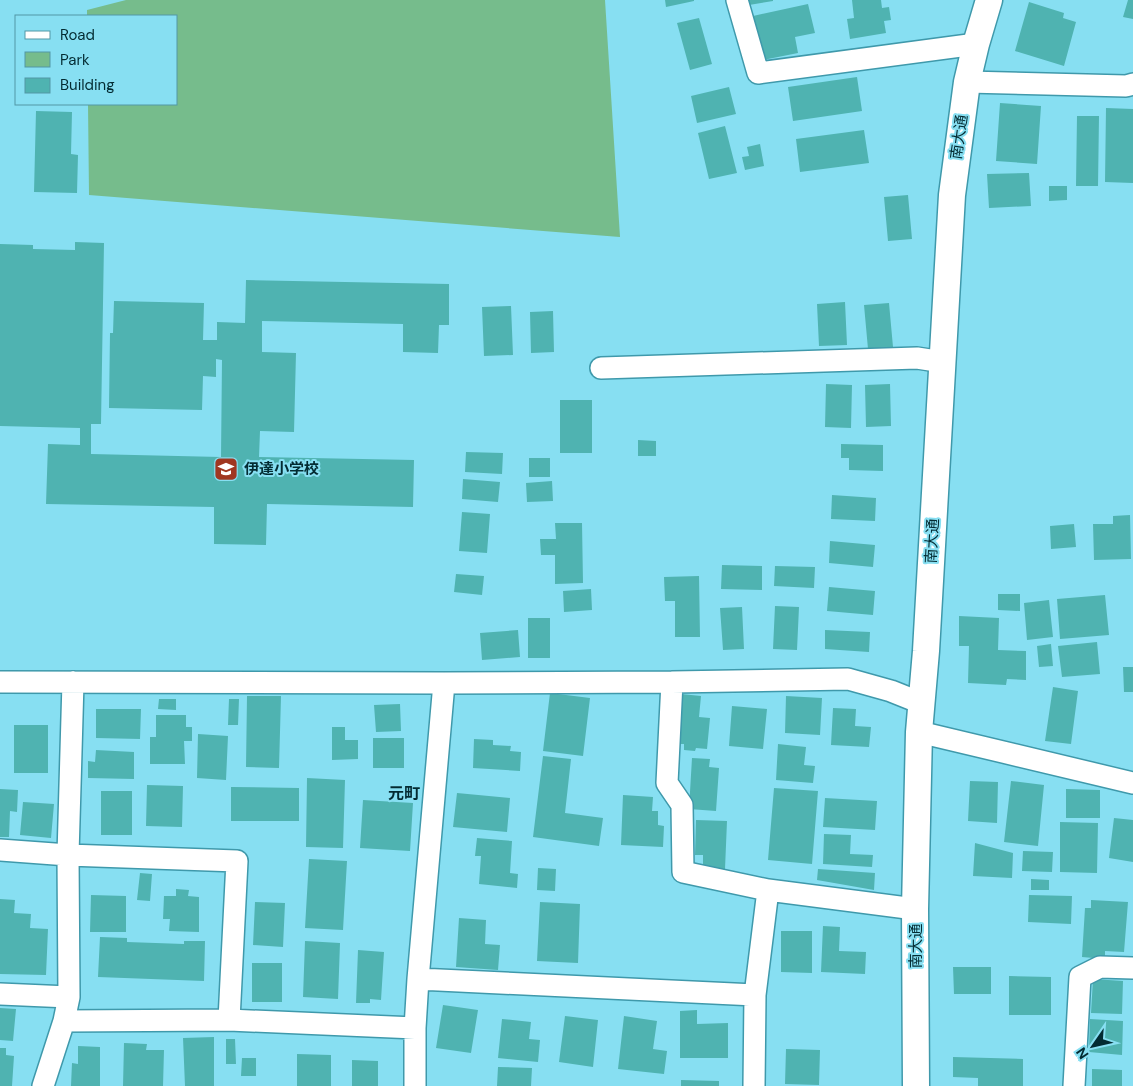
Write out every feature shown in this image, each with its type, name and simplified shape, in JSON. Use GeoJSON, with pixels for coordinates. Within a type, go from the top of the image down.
{"type":"FeatureCollection","features":[{"type":"Feature","properties":{"kind":"street"},"geometry":{"type":"LineString","coordinates":[[737,0],[758,73],[976,44]]}},
{"type":"Feature","properties":{"kind":"street","name":"南大通"},"geometry":{"type":"LineString","coordinates":[[916,1086],[919,732],[926,651],[952,195],[967,82],[988,0]]}},
{"type":"Feature","properties":{"kind":"street"},"geometry":{"type":"LineString","coordinates":[[967,82],[1126,86],[1133,84]]}},
{"type":"Feature","properties":{"kind":"street"},"geometry":{"type":"LineString","coordinates":[[601,368],[917,358],[943,362]]}},
{"type":"Feature","properties":{"kind":"street"},"geometry":{"type":"LineString","coordinates":[[0,682],[672,682],[848,679],[891,691],[921,703]]}},
{"type":"Feature","properties":{"kind":"street"},"geometry":{"type":"LineString","coordinates":[[43,1086],[64,1021],[69,997],[68,855],[73,682]]}},
{"type":"Feature","properties":{"kind":"street"},"geometry":{"type":"LineString","coordinates":[[415,1086],[415,1028],[418,979],[444,682]]}},
{"type":"Feature","properties":{"kind":"street"},"geometry":{"type":"LineString","coordinates":[[672,682],[667,782],[682,805],[683,872],[768,890],[916,909]]}},
{"type":"Feature","properties":{"kind":"street"},"geometry":{"type":"LineString","coordinates":[[919,732],[1133,783]]}},
{"type":"Feature","properties":{"kind":"street"},"geometry":{"type":"LineString","coordinates":[[0,850],[68,855],[237,861],[229,1020]]}},
{"type":"Feature","properties":{"kind":"street"},"geometry":{"type":"LineString","coordinates":[[754,1086],[756,995],[768,890]]}},
{"type":"Feature","properties":{"kind":"street"},"geometry":{"type":"LineString","coordinates":[[1074,1086],[1080,977],[1100,967],[1133,968]]}},
{"type":"Feature","properties":{"kind":"street"},"geometry":{"type":"LineString","coordinates":[[418,979],[756,995]]}},
{"type":"Feature","properties":{"kind":"street"},"geometry":{"type":"LineString","coordinates":[[0,994],[69,997]]}},
{"type":"Feature","properties":{"kind":"street"},"geometry":{"type":"LineString","coordinates":[[64,1021],[229,1020],[415,1028]]}},
{"type":"Feature","properties":{"kind":"green space"},"geometry":{"type":"Polygon","coordinates":[[[126,0],[605,0],[620,237],[89,195],[88,105],[178,105],[178,15],[87,15],[87,10],[126,0]]]}},
{"type":"Feature","properties":{"kind":"building"},"geometry":{"type":"Polygon","coordinates":[[[665,0],[694,0],[694,1],[666,7],[665,0]]]}},
{"type":"Feature","properties":{"kind":"building"},"geometry":{"type":"Polygon","coordinates":[[[748,0],[773,0],[773,1],[749,5],[748,0]]]}},
{"type":"Feature","properties":{"kind":"building"},"geometry":{"type":"Polygon","coordinates":[[[852,0],[881,0],[882,8],[889,7],[891,20],[884,21],[886,33],[850,39],[847,19],[854,18],[852,0]]]}},
{"type":"Feature","properties":{"kind":"building"},"geometry":{"type":"Polygon","coordinates":[[[1128,0],[1133,0],[1133,19],[1123,17],[1128,0]]]}},
{"type":"Feature","properties":{"kind":"building"},"geometry":{"type":"Polygon","coordinates":[[[1029,2],[1064,13],[1063,18],[1076,22],[1064,66],[1015,51],[1029,2]]]}},
{"type":"Feature","properties":{"kind":"building"},"geometry":{"type":"Polygon","coordinates":[[[808,4],[815,33],[795,37],[798,53],[763,60],[753,16],[808,4]]]}},
{"type":"Feature","properties":{"kind":"building"},"geometry":{"type":"Polygon","coordinates":[[[699,18],[712,64],[690,70],[677,23],[699,18]]]}},
{"type":"Feature","properties":{"kind":"building"},"geometry":{"type":"Polygon","coordinates":[[[857,77],[862,111],[793,121],[788,87],[857,77]]]}},
{"type":"Feature","properties":{"kind":"building"},"geometry":{"type":"Polygon","coordinates":[[[729,87],[736,114],[697,123],[691,96],[729,87]]]}},
{"type":"Feature","properties":{"kind":"building"},"geometry":{"type":"Polygon","coordinates":[[[1000,103],[1041,106],[1037,164],[996,161],[1000,103]]]}},
{"type":"Feature","properties":{"kind":"building"},"geometry":{"type":"Polygon","coordinates":[[[1106,108],[1133,109],[1133,183],[1105,182],[1106,108]]]}},
{"type":"Feature","properties":{"kind":"building"},"geometry":{"type":"Polygon","coordinates":[[[36,111],[72,112],[71,154],[78,155],[77,193],[34,192],[36,111]]]}},
{"type":"Feature","properties":{"kind":"building"},"geometry":{"type":"Polygon","coordinates":[[[1077,116],[1099,116],[1098,186],[1076,186],[1077,116]]]}},
{"type":"Feature","properties":{"kind":"building"},"geometry":{"type":"Polygon","coordinates":[[[725,126],[737,173],[709,179],[698,133],[725,126]]]}},
{"type":"Feature","properties":{"kind":"building"},"geometry":{"type":"Polygon","coordinates":[[[864,130],[869,163],[800,172],[796,139],[864,130]]]}},
{"type":"Feature","properties":{"kind":"building"},"geometry":{"type":"Polygon","coordinates":[[[760,144],[764,166],[745,170],[742,157],[749,156],[747,147],[760,144]]]}},
{"type":"Feature","properties":{"kind":"building"},"geometry":{"type":"Polygon","coordinates":[[[1029,173],[1031,206],[989,208],[987,174],[1029,173]]]}},
{"type":"Feature","properties":{"kind":"building"},"geometry":{"type":"Polygon","coordinates":[[[1049,186],[1067,186],[1067,200],[1049,201],[1049,186]]]}},
{"type":"Feature","properties":{"kind":"building"},"geometry":{"type":"Polygon","coordinates":[[[908,195],[912,239],[888,241],[884,197],[908,195]]]}},
{"type":"Feature","properties":{"kind":"building"},"geometry":{"type":"Polygon","coordinates":[[[75,242],[104,243],[101,424],[91,424],[91,454],[221,457],[222,360],[216,359],[216,377],[203,376],[202,410],[109,408],[110,333],[113,333],[114,301],[204,303],[203,340],[217,340],[217,322],[245,323],[246,280],[449,284],[449,325],[439,325],[438,353],[403,352],[403,324],[262,321],[262,352],[296,353],[294,432],[260,431],[259,457],[414,460],[413,507],[267,504],[266,545],[214,544],[214,507],[46,504],[48,444],[80,445],[80,428],[0,426],[0,244],[33,245],[33,249],[75,250],[75,242]]]}},
{"type":"Feature","properties":{"kind":"building"},"geometry":{"type":"Polygon","coordinates":[[[845,302],[847,345],[819,346],[817,304],[845,302]]]}},
{"type":"Feature","properties":{"kind":"building"},"geometry":{"type":"Polygon","coordinates":[[[889,303],[893,347],[868,349],[864,305],[889,303]]]}},
{"type":"Feature","properties":{"kind":"building"},"geometry":{"type":"Polygon","coordinates":[[[511,306],[513,355],[484,356],[482,307],[511,306]]]}},
{"type":"Feature","properties":{"kind":"building"},"geometry":{"type":"Polygon","coordinates":[[[553,311],[554,352],[531,353],[530,312],[553,311]]]}},
{"type":"Feature","properties":{"kind":"building"},"geometry":{"type":"Polygon","coordinates":[[[826,384],[852,385],[851,428],[825,427],[826,384]]]}},
{"type":"Feature","properties":{"kind":"building"},"geometry":{"type":"Polygon","coordinates":[[[890,384],[891,426],[866,427],[865,385],[890,384]]]}},
{"type":"Feature","properties":{"kind":"building"},"geometry":{"type":"Polygon","coordinates":[[[560,400],[592,400],[592,453],[560,453],[560,400]]]}},
{"type":"Feature","properties":{"kind":"building"},"geometry":{"type":"Polygon","coordinates":[[[638,440],[656,441],[656,456],[638,456],[638,440]]]}},
{"type":"Feature","properties":{"kind":"building"},"geometry":{"type":"Polygon","coordinates":[[[841,444],[883,445],[883,471],[849,470],[849,458],[841,458],[841,444]]]}},
{"type":"Feature","properties":{"kind":"building"},"geometry":{"type":"Polygon","coordinates":[[[466,452],[503,453],[502,474],[465,472],[466,452]]]}},
{"type":"Feature","properties":{"kind":"building"},"geometry":{"type":"Polygon","coordinates":[[[529,458],[550,458],[550,477],[529,477],[529,458]]]}},
{"type":"Feature","properties":{"kind":"building"},"geometry":{"type":"Polygon","coordinates":[[[463,479],[500,482],[498,502],[462,499],[463,479]]]}},
{"type":"Feature","properties":{"kind":"building"},"geometry":{"type":"Polygon","coordinates":[[[552,481],[553,501],[527,502],[526,483],[552,481]]]}},
{"type":"Feature","properties":{"kind":"building"},"geometry":{"type":"Polygon","coordinates":[[[832,495],[876,498],[875,521],[831,519],[832,495]]]}},
{"type":"Feature","properties":{"kind":"building"},"geometry":{"type":"Polygon","coordinates":[[[462,512],[490,514],[487,553],[459,551],[462,512]]]}},
{"type":"Feature","properties":{"kind":"building"},"geometry":{"type":"Polygon","coordinates":[[[1130,515],[1131,559],[1094,560],[1093,524],[1113,524],[1113,516],[1130,515]]]}},
{"type":"Feature","properties":{"kind":"building"},"geometry":{"type":"Polygon","coordinates":[[[555,523],[582,523],[583,583],[555,584],[555,555],[541,555],[540,539],[556,539],[555,523]]]}},
{"type":"Feature","properties":{"kind":"building"},"geometry":{"type":"Polygon","coordinates":[[[1074,524],[1076,547],[1051,549],[1050,526],[1074,524]]]}},
{"type":"Feature","properties":{"kind":"building"},"geometry":{"type":"Polygon","coordinates":[[[830,541],[875,545],[873,567],[829,563],[830,541]]]}},
{"type":"Feature","properties":{"kind":"building"},"geometry":{"type":"Polygon","coordinates":[[[722,565],[762,566],[762,590],[721,589],[722,565]]]}},
{"type":"Feature","properties":{"kind":"building"},"geometry":{"type":"Polygon","coordinates":[[[775,566],[815,567],[814,588],[774,586],[775,566]]]}},
{"type":"Feature","properties":{"kind":"building"},"geometry":{"type":"Polygon","coordinates":[[[456,574],[484,576],[482,595],[454,592],[456,574]]]}},
{"type":"Feature","properties":{"kind":"building"},"geometry":{"type":"Polygon","coordinates":[[[699,576],[700,637],[675,637],[675,601],[665,601],[664,577],[699,576]]]}},
{"type":"Feature","properties":{"kind":"building"},"geometry":{"type":"Polygon","coordinates":[[[829,587],[875,591],[873,615],[827,611],[829,587]]]}},
{"type":"Feature","properties":{"kind":"building"},"geometry":{"type":"Polygon","coordinates":[[[591,589],[592,610],[564,612],[563,591],[591,589]]]}},
{"type":"Feature","properties":{"kind":"building"},"geometry":{"type":"Polygon","coordinates":[[[998,594],[1020,594],[1020,611],[998,610],[998,594]]]}},
{"type":"Feature","properties":{"kind":"building"},"geometry":{"type":"Polygon","coordinates":[[[1105,595],[1109,635],[1060,639],[1057,599],[1105,595]]]}},
{"type":"Feature","properties":{"kind":"building"},"geometry":{"type":"Polygon","coordinates":[[[1049,600],[1053,637],[1027,640],[1024,603],[1049,600]]]}},
{"type":"Feature","properties":{"kind":"building"},"geometry":{"type":"Polygon","coordinates":[[[775,606],[799,607],[797,650],[773,649],[775,606]]]}},
{"type":"Feature","properties":{"kind":"building"},"geometry":{"type":"Polygon","coordinates":[[[742,607],[744,649],[723,650],[720,608],[742,607]]]}},
{"type":"Feature","properties":{"kind":"building"},"geometry":{"type":"Polygon","coordinates":[[[959,616],[999,618],[998,650],[1026,651],[1026,680],[1007,679],[1006,685],[968,683],[969,646],[959,646],[959,616]]]}},
{"type":"Feature","properties":{"kind":"building"},"geometry":{"type":"Polygon","coordinates":[[[528,618],[550,618],[550,658],[528,658],[528,618]]]}},
{"type":"Feature","properties":{"kind":"building"},"geometry":{"type":"Polygon","coordinates":[[[518,630],[520,657],[482,660],[480,633],[518,630]]]}},
{"type":"Feature","properties":{"kind":"building"},"geometry":{"type":"Polygon","coordinates":[[[825,630],[870,632],[869,652],[825,649],[825,630]]]}},
{"type":"Feature","properties":{"kind":"building"},"geometry":{"type":"Polygon","coordinates":[[[1097,642],[1100,674],[1062,677],[1058,646],[1097,642]]]}},
{"type":"Feature","properties":{"kind":"building"},"geometry":{"type":"Polygon","coordinates":[[[1051,644],[1053,666],[1039,667],[1037,646],[1051,644]]]}},
{"type":"Feature","properties":{"kind":"building"},"geometry":{"type":"Polygon","coordinates":[[[1123,667],[1133,667],[1133,692],[1124,692],[1123,667]]]}},
{"type":"Feature","properties":{"kind":"building"},"geometry":{"type":"Polygon","coordinates":[[[1053,687],[1078,691],[1071,744],[1045,741],[1053,687]]]}},
{"type":"Feature","properties":{"kind":"building"},"geometry":{"type":"Polygon","coordinates":[[[550,693],[590,698],[583,756],[543,751],[550,693]]]}},
{"type":"Feature","properties":{"kind":"building"},"geometry":{"type":"Polygon","coordinates":[[[681,694],[701,696],[699,717],[710,718],[707,749],[684,750],[684,744],[676,744],[681,694]]]}},
{"type":"Feature","properties":{"kind":"building"},"geometry":{"type":"Polygon","coordinates":[[[247,696],[281,696],[279,768],[246,767],[247,696]]]}},
{"type":"Feature","properties":{"kind":"building"},"geometry":{"type":"Polygon","coordinates":[[[786,696],[822,698],[820,735],[785,733],[786,696]]]}},
{"type":"Feature","properties":{"kind":"building"},"geometry":{"type":"Polygon","coordinates":[[[159,699],[176,699],[176,710],[158,709],[159,699]]]}},
{"type":"Feature","properties":{"kind":"building"},"geometry":{"type":"Polygon","coordinates":[[[229,699],[239,699],[238,725],[228,725],[229,699]]]}},
{"type":"Feature","properties":{"kind":"building"},"geometry":{"type":"Polygon","coordinates":[[[400,704],[401,731],[376,732],[374,705],[400,704]]]}},
{"type":"Feature","properties":{"kind":"building"},"geometry":{"type":"Polygon","coordinates":[[[732,706],[767,709],[763,749],[729,746],[732,706]]]}},
{"type":"Feature","properties":{"kind":"building"},"geometry":{"type":"Polygon","coordinates":[[[833,708],[856,709],[855,726],[871,727],[869,747],[831,745],[833,708]]]}},
{"type":"Feature","properties":{"kind":"building"},"geometry":{"type":"Polygon","coordinates":[[[96,709],[141,709],[140,739],[96,738],[96,709]]]}},
{"type":"Feature","properties":{"kind":"building"},"geometry":{"type":"Polygon","coordinates":[[[156,715],[186,715],[186,727],[192,727],[192,741],[184,741],[185,764],[150,764],[150,737],[156,737],[156,715]]]}},
{"type":"Feature","properties":{"kind":"building"},"geometry":{"type":"Polygon","coordinates":[[[14,725],[48,725],[48,773],[14,773],[14,725]]]}},
{"type":"Feature","properties":{"kind":"building"},"geometry":{"type":"Polygon","coordinates":[[[332,727],[345,727],[345,740],[358,740],[358,759],[332,760],[332,727]]]}},
{"type":"Feature","properties":{"kind":"building"},"geometry":{"type":"Polygon","coordinates":[[[198,734],[228,736],[226,780],[197,778],[198,734]]]}},
{"type":"Feature","properties":{"kind":"building"},"geometry":{"type":"Polygon","coordinates":[[[373,738],[404,738],[404,768],[373,768],[373,738]]]}},
{"type":"Feature","properties":{"kind":"building"},"geometry":{"type":"Polygon","coordinates":[[[474,739],[493,740],[493,745],[511,746],[510,751],[521,752],[520,771],[473,768],[474,739]]]}},
{"type":"Feature","properties":{"kind":"building"},"geometry":{"type":"Polygon","coordinates":[[[778,744],[806,747],[804,765],[815,766],[813,783],[776,780],[778,744]]]}},
{"type":"Feature","properties":{"kind":"building"},"geometry":{"type":"Polygon","coordinates":[[[96,750],[134,752],[134,779],[88,778],[88,761],[95,762],[96,750]]]}},
{"type":"Feature","properties":{"kind":"building"},"geometry":{"type":"Polygon","coordinates":[[[543,756],[571,759],[565,813],[603,818],[599,846],[533,837],[543,756]]]}},
{"type":"Feature","properties":{"kind":"building"},"geometry":{"type":"Polygon","coordinates":[[[692,758],[710,759],[709,767],[719,768],[716,811],[689,809],[692,758]]]}},
{"type":"Feature","properties":{"kind":"building"},"geometry":{"type":"Polygon","coordinates":[[[307,778],[345,780],[343,848],[306,847],[307,778]]]}},
{"type":"Feature","properties":{"kind":"building"},"geometry":{"type":"Polygon","coordinates":[[[970,781],[998,782],[997,823],[968,821],[970,781]]]}},
{"type":"Feature","properties":{"kind":"building"},"geometry":{"type":"Polygon","coordinates":[[[1011,781],[1044,785],[1038,846],[1004,842],[1011,781]]]}},
{"type":"Feature","properties":{"kind":"building"},"geometry":{"type":"Polygon","coordinates":[[[147,785],[183,786],[182,827],[146,826],[147,785]]]}},
{"type":"Feature","properties":{"kind":"building"},"geometry":{"type":"Polygon","coordinates":[[[231,787],[299,788],[299,821],[231,821],[231,787]]]}},
{"type":"Feature","properties":{"kind":"building"},"geometry":{"type":"Polygon","coordinates":[[[774,788],[818,791],[812,864],[768,860],[774,788]]]}},
{"type":"Feature","properties":{"kind":"building"},"geometry":{"type":"Polygon","coordinates":[[[0,789],[18,790],[17,812],[10,811],[9,837],[0,837],[0,789]]]}},
{"type":"Feature","properties":{"kind":"building"},"geometry":{"type":"Polygon","coordinates":[[[1066,789],[1100,790],[1100,818],[1066,818],[1066,789]]]}},
{"type":"Feature","properties":{"kind":"building"},"geometry":{"type":"Polygon","coordinates":[[[101,791],[132,791],[132,835],[101,835],[101,791]]]}},
{"type":"Feature","properties":{"kind":"building"},"geometry":{"type":"Polygon","coordinates":[[[457,793],[510,798],[507,832],[453,827],[457,793]]]}},
{"type":"Feature","properties":{"kind":"building"},"geometry":{"type":"Polygon","coordinates":[[[623,795],[653,797],[652,811],[658,811],[658,825],[664,826],[663,847],[621,845],[623,795]]]}},
{"type":"Feature","properties":{"kind":"building"},"geometry":{"type":"Polygon","coordinates":[[[825,798],[877,801],[875,830],[823,827],[825,798]]]}},
{"type":"Feature","properties":{"kind":"building"},"geometry":{"type":"Polygon","coordinates":[[[363,800],[413,803],[410,851],[360,848],[363,800]]]}},
{"type":"Feature","properties":{"kind":"building"},"geometry":{"type":"Polygon","coordinates":[[[23,802],[54,804],[51,838],[20,835],[23,802]]]}},
{"type":"Feature","properties":{"kind":"building"},"geometry":{"type":"Polygon","coordinates":[[[1114,818],[1133,820],[1133,862],[1109,858],[1114,818]]]}},
{"type":"Feature","properties":{"kind":"building"},"geometry":{"type":"Polygon","coordinates":[[[696,820],[727,821],[725,869],[703,868],[703,855],[695,855],[696,820]]]}},
{"type":"Feature","properties":{"kind":"building"},"geometry":{"type":"Polygon","coordinates":[[[1060,822],[1098,823],[1097,873],[1060,872],[1060,822]]]}},
{"type":"Feature","properties":{"kind":"building"},"geometry":{"type":"Polygon","coordinates":[[[824,834],[851,835],[850,854],[873,855],[872,867],[823,864],[824,834]]]}},
{"type":"Feature","properties":{"kind":"building"},"geometry":{"type":"Polygon","coordinates":[[[477,838],[512,841],[510,873],[518,874],[517,888],[479,884],[481,856],[475,856],[477,838]]]}},
{"type":"Feature","properties":{"kind":"building"},"geometry":{"type":"Polygon","coordinates":[[[975,843],[1013,853],[1012,878],[973,876],[975,843]]]}},
{"type":"Feature","properties":{"kind":"building"},"geometry":{"type":"Polygon","coordinates":[[[1023,851],[1053,852],[1052,872],[1022,871],[1023,851]]]}},
{"type":"Feature","properties":{"kind":"building"},"geometry":{"type":"Polygon","coordinates":[[[309,859],[347,861],[343,930],[305,928],[309,859]]]}},
{"type":"Feature","properties":{"kind":"building"},"geometry":{"type":"Polygon","coordinates":[[[538,868],[556,869],[555,891],[537,890],[538,868]]]}},
{"type":"Feature","properties":{"kind":"building"},"geometry":{"type":"Polygon","coordinates":[[[818,869],[875,873],[874,890],[817,880],[818,869]]]}},
{"type":"Feature","properties":{"kind":"building"},"geometry":{"type":"Polygon","coordinates":[[[140,873],[152,874],[150,901],[137,900],[140,873]]]}},
{"type":"Feature","properties":{"kind":"building"},"geometry":{"type":"Polygon","coordinates":[[[1031,879],[1049,880],[1049,890],[1031,890],[1031,879]]]}},
{"type":"Feature","properties":{"kind":"building"},"geometry":{"type":"Polygon","coordinates":[[[176,889],[189,890],[188,896],[199,897],[199,932],[169,931],[170,919],[163,919],[164,896],[176,896],[176,889]]]}},
{"type":"Feature","properties":{"kind":"building"},"geometry":{"type":"Polygon","coordinates":[[[91,895],[126,896],[126,932],[90,932],[91,895]]]}},
{"type":"Feature","properties":{"kind":"building"},"geometry":{"type":"Polygon","coordinates":[[[1029,895],[1072,896],[1071,924],[1028,922],[1029,895]]]}},
{"type":"Feature","properties":{"kind":"building"},"geometry":{"type":"Polygon","coordinates":[[[0,899],[15,900],[14,913],[31,914],[30,928],[48,929],[46,975],[0,974],[0,899]]]}},
{"type":"Feature","properties":{"kind":"building"},"geometry":{"type":"Polygon","coordinates":[[[1091,900],[1128,902],[1124,952],[1105,951],[1105,959],[1082,957],[1085,908],[1091,908],[1091,900]]]}},
{"type":"Feature","properties":{"kind":"building"},"geometry":{"type":"Polygon","coordinates":[[[255,902],[285,903],[283,947],[253,945],[255,902]]]}},
{"type":"Feature","properties":{"kind":"building"},"geometry":{"type":"Polygon","coordinates":[[[540,902],[580,904],[578,963],[537,961],[540,902]]]}},
{"type":"Feature","properties":{"kind":"building"},"geometry":{"type":"Polygon","coordinates":[[[459,918],[486,920],[485,944],[500,945],[498,970],[456,967],[459,918]]]}},
{"type":"Feature","properties":{"kind":"building"},"geometry":{"type":"Polygon","coordinates":[[[823,926],[840,927],[839,951],[866,952],[865,974],[821,972],[823,926]]]}},
{"type":"Feature","properties":{"kind":"building"},"geometry":{"type":"Polygon","coordinates":[[[781,931],[812,931],[812,973],[781,972],[781,931]]]}},
{"type":"Feature","properties":{"kind":"building"},"geometry":{"type":"Polygon","coordinates":[[[100,937],[127,938],[127,942],[184,944],[184,941],[205,941],[204,981],[98,977],[100,937]]]}},
{"type":"Feature","properties":{"kind":"building"},"geometry":{"type":"Polygon","coordinates":[[[305,941],[340,943],[338,999],[303,997],[305,941]]]}},
{"type":"Feature","properties":{"kind":"building"},"geometry":{"type":"Polygon","coordinates":[[[358,950],[384,952],[381,1000],[370,999],[370,1003],[356,1003],[358,950]]]}},
{"type":"Feature","properties":{"kind":"building"},"geometry":{"type":"Polygon","coordinates":[[[252,963],[282,963],[282,1002],[252,1002],[252,963]]]}},
{"type":"Feature","properties":{"kind":"building"},"geometry":{"type":"Polygon","coordinates":[[[953,967],[991,967],[991,994],[954,994],[953,967]]]}},
{"type":"Feature","properties":{"kind":"building"},"geometry":{"type":"Polygon","coordinates":[[[1009,976],[1051,977],[1051,1015],[1009,1015],[1009,976]]]}},
{"type":"Feature","properties":{"kind":"building"},"geometry":{"type":"Polygon","coordinates":[[[1093,979],[1123,981],[1122,1014],[1091,1013],[1093,979]]]}},
{"type":"Feature","properties":{"kind":"building"},"geometry":{"type":"Polygon","coordinates":[[[443,1005],[478,1010],[471,1053],[436,1048],[443,1005]]]}},
{"type":"Feature","properties":{"kind":"building"},"geometry":{"type":"Polygon","coordinates":[[[0,1008],[16,1009],[13,1041],[0,1040],[0,1008]]]}},
{"type":"Feature","properties":{"kind":"building"},"geometry":{"type":"Polygon","coordinates":[[[697,1010],[697,1024],[728,1023],[728,1058],[680,1058],[680,1011],[697,1010]]]}},
{"type":"Feature","properties":{"kind":"building"},"geometry":{"type":"Polygon","coordinates":[[[565,1016],[598,1020],[593,1067],[559,1062],[565,1016]]]}},
{"type":"Feature","properties":{"kind":"building"},"geometry":{"type":"Polygon","coordinates":[[[624,1016],[657,1021],[653,1049],[667,1051],[664,1074],[618,1069],[624,1016]]]}},
{"type":"Feature","properties":{"kind":"building"},"geometry":{"type":"Polygon","coordinates":[[[502,1019],[531,1022],[529,1039],[540,1040],[538,1062],[498,1058],[502,1019]]]}},
{"type":"Feature","properties":{"kind":"building"},"geometry":{"type":"Polygon","coordinates":[[[1090,1019],[1123,1021],[1122,1055],[1089,1052],[1090,1019]]]}},
{"type":"Feature","properties":{"kind":"building"},"geometry":{"type":"Polygon","coordinates":[[[214,1037],[214,1086],[185,1086],[183,1038],[214,1037]]]}},
{"type":"Feature","properties":{"kind":"building"},"geometry":{"type":"Polygon","coordinates":[[[226,1039],[235,1039],[236,1064],[226,1064],[226,1039]]]}},
{"type":"Feature","properties":{"kind":"building"},"geometry":{"type":"Polygon","coordinates":[[[124,1043],[147,1044],[146,1050],[164,1050],[163,1086],[123,1086],[124,1043]]]}},
{"type":"Feature","properties":{"kind":"building"},"geometry":{"type":"Polygon","coordinates":[[[78,1046],[100,1047],[100,1086],[71,1086],[72,1063],[78,1064],[78,1046]]]}},
{"type":"Feature","properties":{"kind":"building"},"geometry":{"type":"Polygon","coordinates":[[[0,1048],[6,1048],[6,1055],[14,1056],[12,1086],[0,1086],[0,1048]]]}},
{"type":"Feature","properties":{"kind":"building"},"geometry":{"type":"Polygon","coordinates":[[[786,1049],[820,1050],[819,1085],[785,1084],[786,1049]]]}},
{"type":"Feature","properties":{"kind":"building"},"geometry":{"type":"Polygon","coordinates":[[[297,1054],[331,1055],[331,1086],[297,1086],[297,1054]]]}},
{"type":"Feature","properties":{"kind":"building"},"geometry":{"type":"Polygon","coordinates":[[[953,1057],[1023,1059],[1023,1086],[978,1086],[978,1078],[953,1077],[953,1057]]]}},
{"type":"Feature","properties":{"kind":"building"},"geometry":{"type":"Polygon","coordinates":[[[242,1058],[256,1058],[256,1076],[241,1076],[242,1058]]]}},
{"type":"Feature","properties":{"kind":"building"},"geometry":{"type":"Polygon","coordinates":[[[352,1060],[378,1061],[378,1086],[352,1086],[352,1060]]]}},
{"type":"Feature","properties":{"kind":"building"},"geometry":{"type":"Polygon","coordinates":[[[498,1067],[532,1068],[531,1086],[497,1086],[498,1067]]]}},
{"type":"Feature","properties":{"kind":"building"},"geometry":{"type":"Polygon","coordinates":[[[1092,1069],[1122,1070],[1122,1086],[1092,1086],[1092,1069]]]}},
{"type":"Feature","properties":{"kind":"building"},"geometry":{"type":"Polygon","coordinates":[[[681,1080],[719,1081],[719,1086],[681,1086],[681,1080]]]}},
{"type":"Feature","properties":{"kind":"place","name":"伊達小学校"},"geometry":{"type":"Point","coordinates":[226,469]}},
{"type":"Feature","properties":{"kind":"district","name":"元町"},"geometry":{"type":"Point","coordinates":[404,793]}}]}
